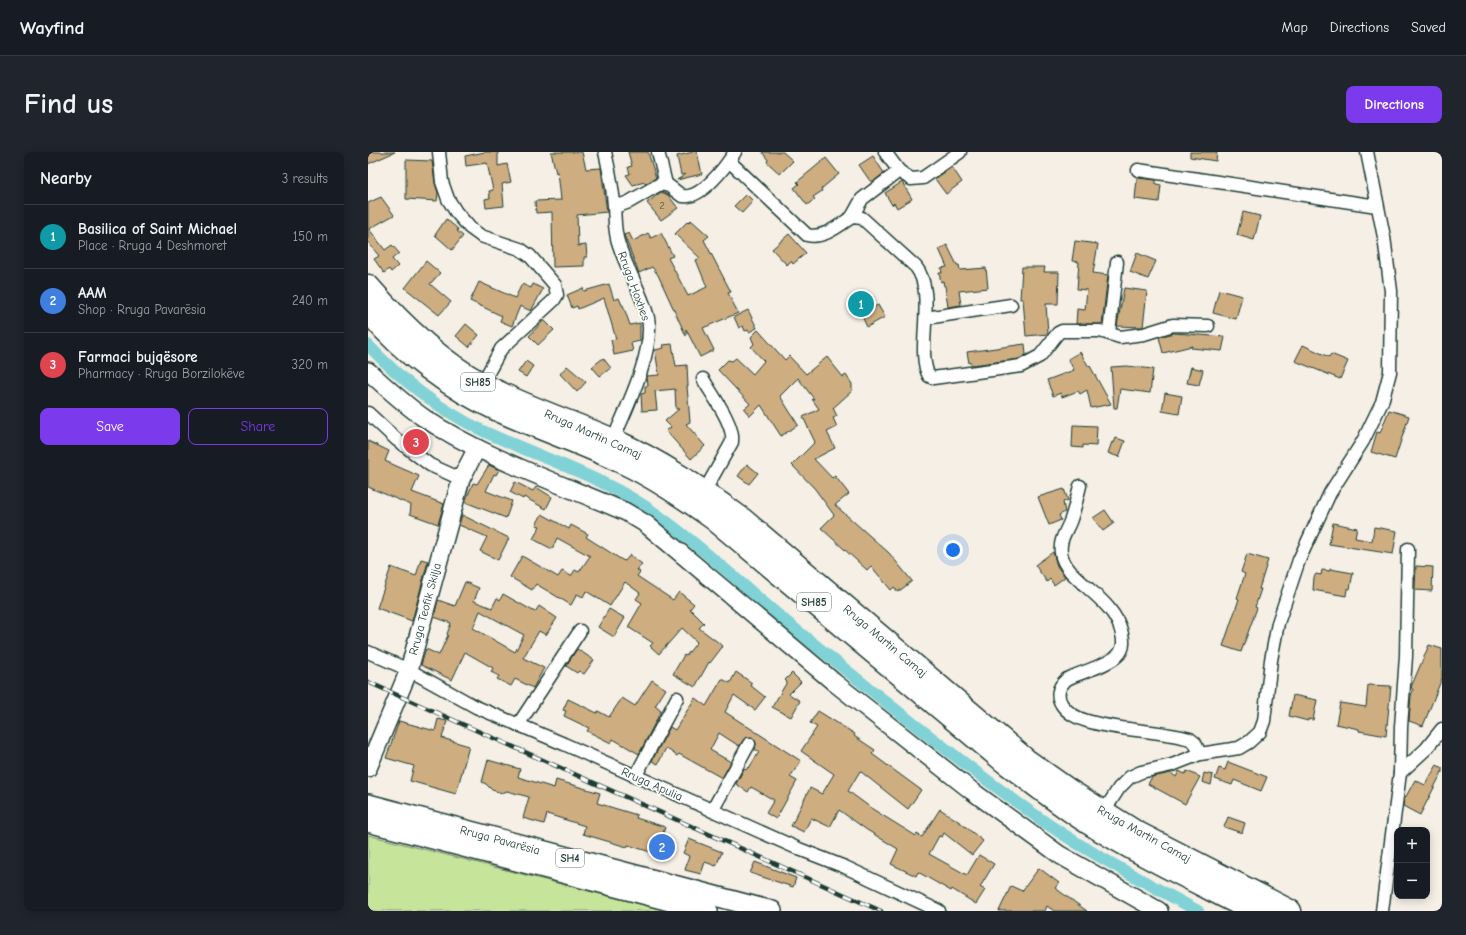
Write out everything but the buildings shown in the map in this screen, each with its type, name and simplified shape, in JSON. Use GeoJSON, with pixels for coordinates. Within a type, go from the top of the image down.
{"type":"FeatureCollection","features":[{"type":"Feature","properties":{"kind":"highway","name":"Rruga Martin Camaj"},"geometry":{"type":"LineString","coordinates":[[368,286],[384,305],[430,348],[482,384],[613,440],[662,466],[704,492],[742,519],[1026,760],[1103,813],[1136,832],[1290,911]]}},
{"type":"Feature","properties":{"kind":"highway","name":"Rruga Martin Camaj"},"geometry":{"type":"LineString","coordinates":[[368,311],[381,326],[415,357],[474,398],[497,410],[624,462],[676,492],[714,519],[1006,763],[1050,796],[1088,822],[1131,847],[1253,911]]}},
{"type":"Feature","properties":{"kind":"main road","name":"Rruga Pavarësia"},"geometry":{"type":"LineString","coordinates":[[368,804],[772,911]]}},
{"type":"Feature","properties":{"kind":"main road","name":"Rruga Pavarësia"},"geometry":{"type":"LineString","coordinates":[[368,822],[708,911]]}},
{"type":"Feature","properties":{"kind":"street"},"geometry":{"type":"LineString","coordinates":[[439,152],[442,182],[448,199],[470,228],[481,236],[520,249],[530,256],[552,279],[556,290],[554,300],[502,349],[482,384]]}},
{"type":"Feature","properties":{"kind":"street","name":"Rruga Hoxhes"},"geometry":{"type":"LineString","coordinates":[[605,152],[612,184],[615,207],[614,222],[618,245],[644,305],[649,328],[645,355],[635,388],[613,440]]}},
{"type":"Feature","properties":{"kind":"street"},"geometry":{"type":"LineString","coordinates":[[658,152],[666,184],[682,196],[693,195],[703,189],[732,157],[807,234],[815,237],[824,234],[852,217],[862,199],[899,171]]}},
{"type":"Feature","properties":{"kind":"street"},"geometry":{"type":"LineString","coordinates":[[885,152],[899,171],[911,179],[923,178],[960,152]]}},
{"type":"Feature","properties":{"kind":"street"},"geometry":{"type":"LineString","coordinates":[[1103,813],[1119,788],[1130,777],[1141,772],[1172,765],[1200,754],[1239,748],[1249,742],[1260,732],[1264,721],[1271,660],[1278,624],[1299,560],[1330,494],[1363,441],[1382,402],[1390,372],[1391,291],[1384,237],[1368,152]]}},
{"type":"Feature","properties":{"kind":"street"},"geometry":{"type":"LineString","coordinates":[[1138,170],[1377,206]]}},
{"type":"Feature","properties":{"kind":"street"},"geometry":{"type":"LineString","coordinates":[[615,207],[629,202],[656,186],[666,184]]}},
{"type":"Feature","properties":{"kind":"street"},"geometry":{"type":"LineString","coordinates":[[852,217],[862,218],[919,271],[922,276],[926,318],[924,364],[929,376],[934,378],[1021,366],[1040,356],[1058,333],[1062,331],[1100,331],[1120,337],[1144,334],[1173,325],[1208,326]]}},
{"type":"Feature","properties":{"kind":"street"},"geometry":{"type":"LineString","coordinates":[[1110,333],[1117,262]]}},
{"type":"Feature","properties":{"kind":"street"},"geometry":{"type":"LineString","coordinates":[[926,318],[1011,305]]}},
{"type":"Feature","properties":{"kind":"street"},"geometry":{"type":"LineString","coordinates":[[368,371],[424,418],[477,448],[626,512],[646,524],[835,683],[972,791],[1060,855],[1159,911]]}},
{"type":"Feature","properties":{"kind":"street"},"geometry":{"type":"LineString","coordinates":[[703,379],[730,426],[733,436],[732,442],[704,492]]}},
{"type":"Feature","properties":{"kind":"street"},"geometry":{"type":"LineString","coordinates":[[368,413],[397,440],[430,465],[461,479]]}},
{"type":"Feature","properties":{"kind":"street","name":"Rruga Teofik Skilja"},"geometry":{"type":"LineString","coordinates":[[368,768],[409,670],[461,479],[477,448]]}},
{"type":"Feature","properties":{"kind":"street"},"geometry":{"type":"LineString","coordinates":[[1080,486],[1071,521],[1063,533],[1060,545],[1061,555],[1066,565],[1074,574],[1106,602],[1116,615],[1121,627],[1123,646],[1118,655],[1109,662],[1067,679],[1062,683],[1057,692],[1058,700],[1064,708],[1086,721],[1190,739],[1195,743],[1200,754]]}},
{"type":"Feature","properties":{"kind":"street"},"geometry":{"type":"LineString","coordinates":[[1382,911],[1400,772],[1401,727],[1406,656],[1408,549]]}},
{"type":"Feature","properties":{"kind":"street"},"geometry":{"type":"LineString","coordinates":[[518,725],[580,631]]}},
{"type":"Feature","properties":{"kind":"street","name":"Rruga Apulia"},"geometry":{"type":"LineString","coordinates":[[368,652],[409,670],[476,707],[799,849],[845,867],[938,911]]}},
{"type":"Feature","properties":{"kind":"street"},"geometry":{"type":"LineString","coordinates":[[635,777],[677,698]]}},
{"type":"Feature","properties":{"kind":"street"},"geometry":{"type":"LineString","coordinates":[[1400,772],[1426,749],[1442,729]]}},
{"type":"Feature","properties":{"kind":"street"},"geometry":{"type":"LineString","coordinates":[[712,811],[749,744]]}},
{"type":"Feature","properties":{"kind":"green space"},"geometry":{"type":"Polygon","coordinates":[[[368,835],[667,911],[368,911],[368,835]]]}},
{"type":"Feature","properties":{"kind":"waterway"},"geometry":{"type":"LineString","coordinates":[[368,345],[393,370],[435,403],[465,422],[503,440],[595,479],[639,502],[695,544],[857,679],[943,747],[1002,791],[1072,840],[1198,911]]}},
{"type":"Feature","properties":{"kind":"railway"},"geometry":{"type":"LineString","coordinates":[[368,682],[881,911]]}},
{"type":"Feature","properties":{"kind":"place","name":"Basilica of Saint Michael"},"geometry":{"type":"Point","coordinates":[861,304]}},
{"type":"Feature","properties":{"kind":"place","name":"Farmaci bujqësore"},"geometry":{"type":"Point","coordinates":[416,442]}},
{"type":"Feature","properties":{"kind":"place","name":"AAM"},"geometry":{"type":"Point","coordinates":[662,847]}}]}
